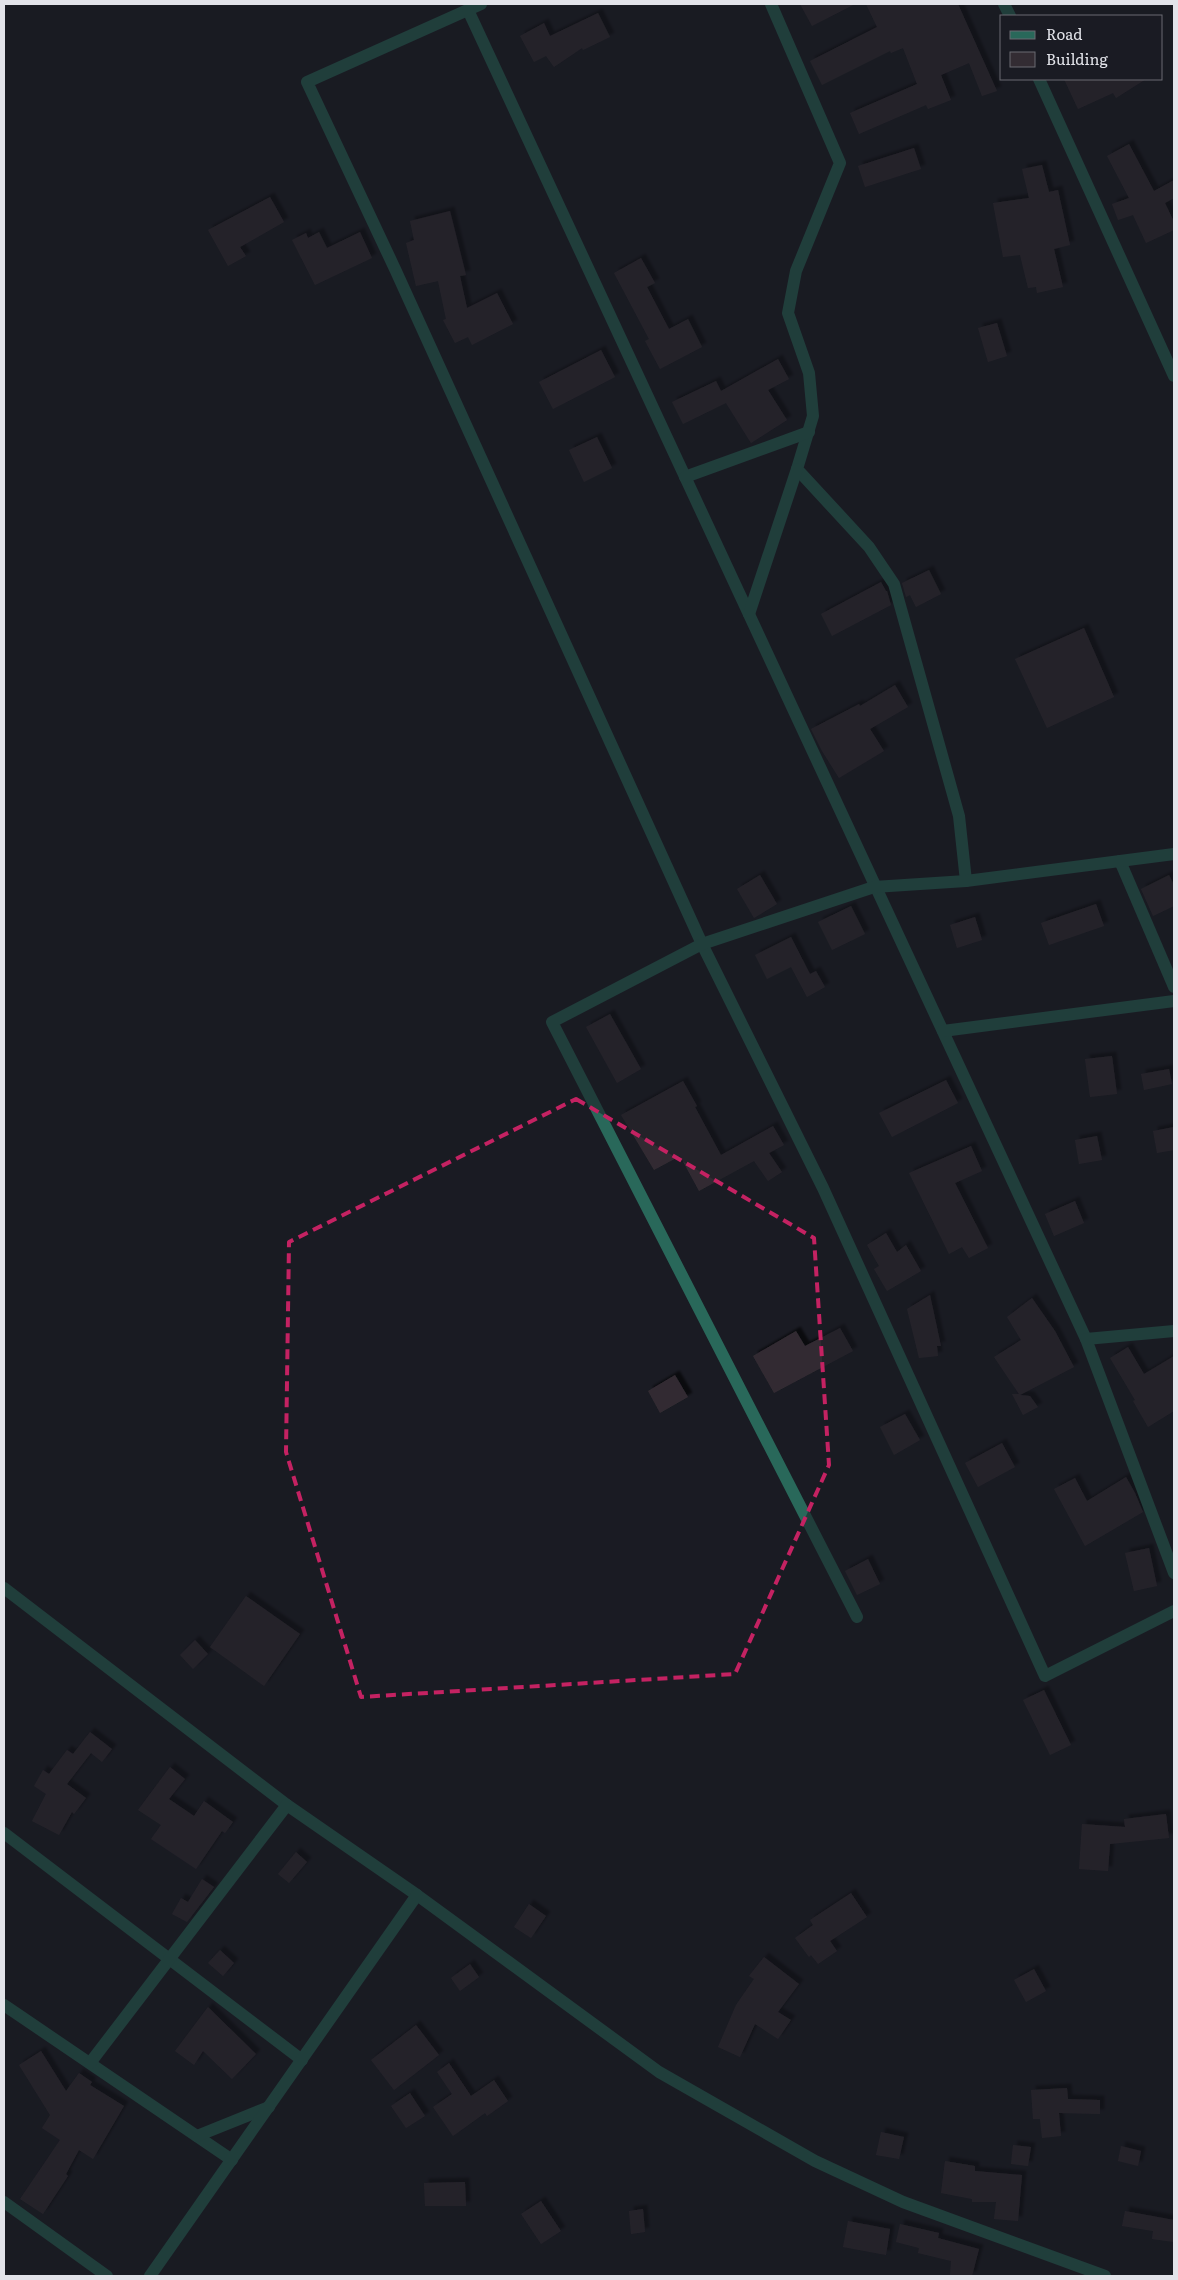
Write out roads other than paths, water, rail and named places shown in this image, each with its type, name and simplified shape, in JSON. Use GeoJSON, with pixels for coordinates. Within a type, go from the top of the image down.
{"type":"FeatureCollection","features":[{"type":"Feature","properties":{"kind":"street"},"geometry":{"type":"LineString","coordinates":[[482,4],[307,82],[395,269],[702,944],[827,1197],[1045,1676],[1174,1611]]}},
{"type":"Feature","properties":{"kind":"street"},"geometry":{"type":"LineString","coordinates":[[749,614],[813,416],[809,373],[788,312],[796,271],[840,163],[771,4]]}},
{"type":"Feature","properties":{"kind":"street"},"geometry":{"type":"LineString","coordinates":[[468,10],[874,887],[1086,1339],[1174,1573]]}},
{"type":"Feature","properties":{"kind":"street"},"geometry":{"type":"LineString","coordinates":[[1039,80],[1173,371]]}},
{"type":"Feature","properties":{"kind":"street"},"geometry":{"type":"LineString","coordinates":[[685,477],[809,432]]}},
{"type":"Feature","properties":{"kind":"street"},"geometry":{"type":"LineString","coordinates":[[797,469],[869,547],[894,584],[959,816],[966,881]]}},
{"type":"Feature","properties":{"kind":"street"},"geometry":{"type":"LineString","coordinates":[[857,1617],[552,1022],[702,944],[874,887],[966,881],[1174,854]]}},
{"type":"Feature","properties":{"kind":"street"},"geometry":{"type":"LineString","coordinates":[[1120,861],[1174,987]]}},
{"type":"Feature","properties":{"kind":"street"},"geometry":{"type":"LineString","coordinates":[[942,1031],[1174,1001]]}},
{"type":"Feature","properties":{"kind":"street"},"geometry":{"type":"LineString","coordinates":[[1086,1339],[1174,1331]]}},
{"type":"Feature","properties":{"kind":"street"},"geometry":{"type":"LineString","coordinates":[[4,1588],[287,1805],[417,1896],[659,2072],[738,2120],[815,2162],[903,2202],[1105,2276]]}},
{"type":"Feature","properties":{"kind":"street"},"geometry":{"type":"LineString","coordinates":[[90,2063],[287,1805]]}},
{"type":"Feature","properties":{"kind":"street"},"geometry":{"type":"LineString","coordinates":[[4,1833],[302,2060]]}},
{"type":"Feature","properties":{"kind":"street"},"geometry":{"type":"LineString","coordinates":[[150,2276],[417,1896]]}},
{"type":"Feature","properties":{"kind":"street"},"geometry":{"type":"LineString","coordinates":[[4,2005],[232,2160]]}},
{"type":"Feature","properties":{"kind":"street"},"geometry":{"type":"LineString","coordinates":[[197,2136],[269,2107]]}},
{"type":"Feature","properties":{"kind":"street"},"geometry":{"type":"LineString","coordinates":[[4,2202],[107,2276]]}}]}
